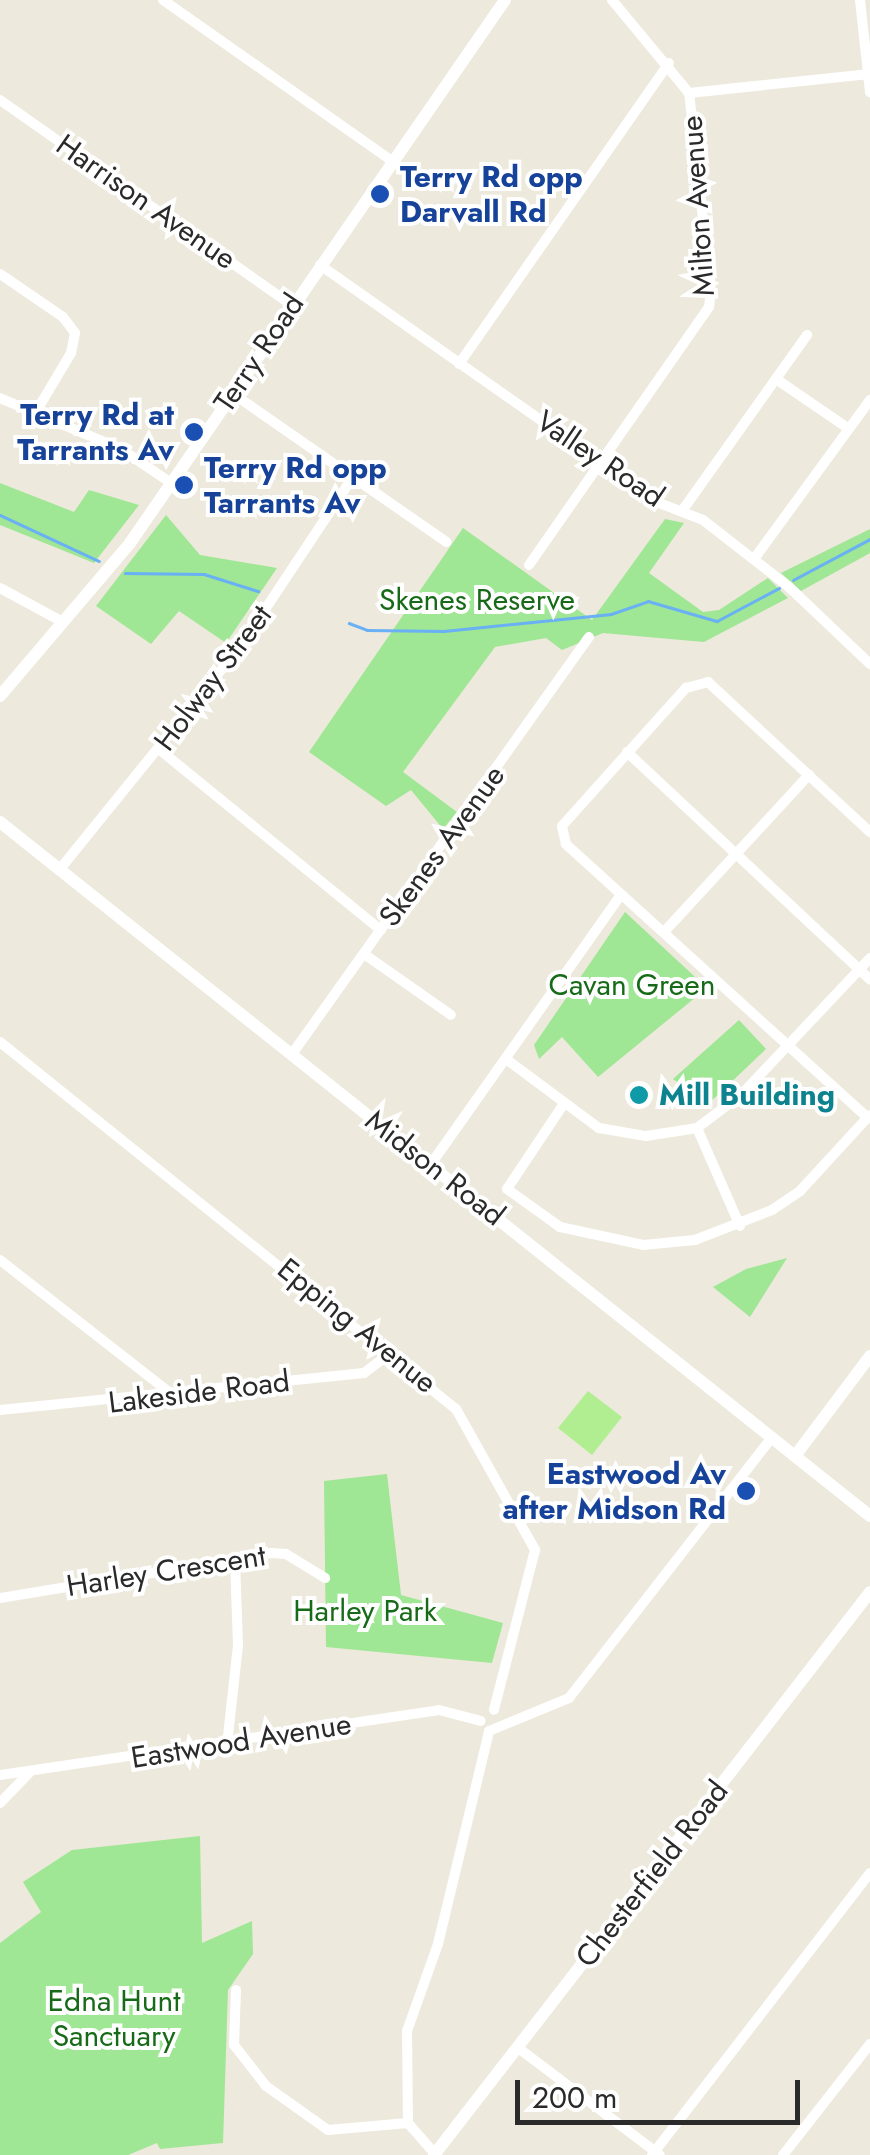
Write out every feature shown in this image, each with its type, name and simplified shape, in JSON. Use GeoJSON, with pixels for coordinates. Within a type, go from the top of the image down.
{"type":"FeatureCollection","features":[{"type":"Feature","properties":{"kind":"street"},"geometry":{"type":"LineString","coordinates":[[163,0],[392,160]]}},
{"type":"Feature","properties":{"kind":"street","name":"Terry Road"},"geometry":{"type":"LineString","coordinates":[[0,696],[171,483],[505,0]]}},
{"type":"Feature","properties":{"kind":"street","name":"Milton Avenue"},"geometry":{"type":"LineString","coordinates":[[529,565],[708,307],[689,93],[670,62],[612,0]]}},
{"type":"Feature","properties":{"kind":"street"},"geometry":{"type":"LineString","coordinates":[[860,0],[870,92]]}},
{"type":"Feature","properties":{"kind":"street"},"geometry":{"type":"LineString","coordinates":[[460,364],[670,62]]}},
{"type":"Feature","properties":{"kind":"street"},"geometry":{"type":"LineString","coordinates":[[689,93],[869,74]]}},
{"type":"Feature","properties":{"kind":"street","name":"Harrison Avenue"},"geometry":{"type":"LineString","coordinates":[[0,100],[292,305]]}},
{"type":"Feature","properties":{"kind":"street","name":"Valley Road"},"geometry":{"type":"LineString","coordinates":[[320,266],[601,461],[754,559],[870,664]]}},
{"type":"Feature","properties":{"kind":"street"},"geometry":{"type":"LineString","coordinates":[[0,274],[63,317],[74,333],[71,353],[38,410]]}},
{"type":"Feature","properties":{"kind":"street"},"geometry":{"type":"LineString","coordinates":[[682,511],[807,335]]}},
{"type":"Feature","properties":{"kind":"street"},"geometry":{"type":"LineString","coordinates":[[776,379],[849,429]]}},
{"type":"Feature","properties":{"kind":"street"},"geometry":{"type":"LineString","coordinates":[[232,393],[446,542]]}},
{"type":"Feature","properties":{"kind":"street"},"geometry":{"type":"LineString","coordinates":[[0,398],[38,410],[121,450],[171,483]]}},
{"type":"Feature","properties":{"kind":"street"},"geometry":{"type":"LineString","coordinates":[[754,559],[870,400]]}},
{"type":"Feature","properties":{"kind":"street","name":"Holway Street"},"geometry":{"type":"LineString","coordinates":[[60,869],[242,644],[353,478]]}},
{"type":"Feature","properties":{"kind":"street"},"geometry":{"type":"LineString","coordinates":[[0,588],[63,622]]}},
{"type":"Feature","properties":{"kind":"street","name":"Skenes Avenue"},"geometry":{"type":"LineString","coordinates":[[292,1054],[589,638]]}},
{"type":"Feature","properties":{"kind":"street"},"geometry":{"type":"LineString","coordinates":[[563,1105],[506,1182],[510,1194],[536,1214],[608,1242],[643,1245],[695,1240],[740,1226],[800,1191],[869,1116],[786,1047],[566,844],[562,826],[686,688],[708,682],[870,832]]}},
{"type":"Feature","properties":{"kind":"street"},"geometry":{"type":"LineString","coordinates":[[160,750],[382,930]]}},
{"type":"Feature","properties":{"kind":"street"},"geometry":{"type":"LineString","coordinates":[[626,752],[870,979]]}},
{"type":"Feature","properties":{"kind":"street"},"geometry":{"type":"LineString","coordinates":[[664,932],[809,775]]}},
{"type":"Feature","properties":{"kind":"street","name":"Midson Road"},"geometry":{"type":"LineString","coordinates":[[0,822],[870,1516]]}},
{"type":"Feature","properties":{"kind":"street"},"geometry":{"type":"LineString","coordinates":[[430,1164],[621,895]]}},
{"type":"Feature","properties":{"kind":"street"},"geometry":{"type":"LineString","coordinates":[[364,954],[451,1015]]}},
{"type":"Feature","properties":{"kind":"street"},"geometry":{"type":"LineString","coordinates":[[506,1060],[563,1105],[622,1134],[696,1128],[742,1094],[870,958]]}},
{"type":"Feature","properties":{"kind":"street","name":"Epping Avenue"},"geometry":{"type":"LineString","coordinates":[[0,1042],[456,1409],[534,1550],[494,1710]]}},
{"type":"Feature","properties":{"kind":"street"},"geometry":{"type":"LineString","coordinates":[[696,1128],[740,1226]]}},
{"type":"Feature","properties":{"kind":"street"},"geometry":{"type":"LineString","coordinates":[[0,1260],[173,1395]]}},
{"type":"Feature","properties":{"kind":"street","name":"Lakeside Road"},"geometry":{"type":"LineString","coordinates":[[0,1410],[364,1373],[391,1353]]}},
{"type":"Feature","properties":{"kind":"street"},"geometry":{"type":"LineString","coordinates":[[795,1456],[870,1356]]}},
{"type":"Feature","properties":{"kind":"street"},"geometry":{"type":"LineString","coordinates":[[137,1369],[142,1398]]}},
{"type":"Feature","properties":{"kind":"street"},"geometry":{"type":"LineString","coordinates":[[485,1726],[502,1724],[569,1698],[772,1438]]}},
{"type":"Feature","properties":{"kind":"street","name":"Harley Crescent"},"geometry":{"type":"LineString","coordinates":[[0,1598],[235,1558],[286,1554],[325,1578]]}},
{"type":"Feature","properties":{"kind":"street"},"geometry":{"type":"LineString","coordinates":[[228,1745],[238,1646],[235,1558]]}},
{"type":"Feature","properties":{"kind":"street","name":"Chesterfield Road"},"geometry":{"type":"LineString","coordinates":[[434,2154],[870,1592]]}},
{"type":"Feature","properties":{"kind":"street","name":"Eastwood Avenue"},"geometry":{"type":"LineString","coordinates":[[0,1775],[228,1745],[439,1710],[485,1726]]}},
{"type":"Feature","properties":{"kind":"street"},"geometry":{"type":"LineString","coordinates":[[494,1710],[502,1724]]}},
{"type":"Feature","properties":{"kind":"street"},"geometry":{"type":"LineString","coordinates":[[434,2154],[408,2122],[407,2031],[438,1944],[485,1726],[494,1710]]}},
{"type":"Feature","properties":{"kind":"street"},"geometry":{"type":"LineString","coordinates":[[0,1803],[30,1772]]}},
{"type":"Feature","properties":{"kind":"street"},"geometry":{"type":"LineString","coordinates":[[517,2047],[656,2154],[870,1873]]}},
{"type":"Feature","properties":{"kind":"street"},"geometry":{"type":"LineString","coordinates":[[236,1990],[234,2045],[266,2086],[328,2130],[408,2122]]}},
{"type":"Feature","properties":{"kind":"street"},"geometry":{"type":"LineString","coordinates":[[784,2155],[870,2044]]}},
{"type":"Feature","properties":{"kind":"green space"},"geometry":{"type":"Polygon","coordinates":[[[0,483],[74,512],[89,490],[139,505],[94,563],[0,525],[0,483]]]}},
{"type":"Feature","properties":{"kind":"green space"},"geometry":{"type":"Polygon","coordinates":[[[166,515],[200,555],[277,568],[226,643],[179,611],[151,644],[96,606],[166,515]]]}},
{"type":"Feature","properties":{"kind":"green space","name":"Skenes Reserve"},"geometry":{"type":"Polygon","coordinates":[[[665,519],[684,523],[649,573],[703,612],[719,610],[768,578],[788,598],[704,642],[603,633],[562,650],[546,638],[495,647],[403,772],[457,812],[443,829],[411,790],[386,806],[309,752],[463,528],[592,620],[665,519]]]}},
{"type":"Feature","properties":{"kind":"green space"},"geometry":{"type":"Polygon","coordinates":[[[870,529],[870,553],[801,591],[781,573],[870,529]]]}},
{"type":"Feature","properties":{"kind":"green space","name":"Cavan Green"},"geometry":{"type":"Polygon","coordinates":[[[625,912],[707,988],[598,1077],[562,1037],[539,1059],[534,1045],[625,912]]]}},
{"type":"Feature","properties":{"kind":"green space"},"geometry":{"type":"Polygon","coordinates":[[[739,1020],[766,1049],[708,1104],[673,1079],[739,1020]]]}},
{"type":"Feature","properties":{"kind":"green space"},"geometry":{"type":"Polygon","coordinates":[[[787,1258],[750,1317],[713,1287],[746,1269],[787,1258]]]}},
{"type":"Feature","properties":{"kind":"green space"},"geometry":{"type":"Polygon","coordinates":[[[588,1391],[622,1417],[592,1455],[558,1428],[588,1391]]]}},
{"type":"Feature","properties":{"kind":"green space","name":"Harley Park"},"geometry":{"type":"Polygon","coordinates":[[[387,1474],[401,1595],[503,1623],[492,1663],[326,1647],[324,1481],[387,1474]]]}},
{"type":"Feature","properties":{"kind":"green space","name":"Edna Hunt Sanctuary"},"geometry":{"type":"Polygon","coordinates":[[[200,1836],[202,1943],[252,1921],[253,1954],[228,1990],[223,2143],[160,2149],[157,2143],[128,2155],[0,2155],[0,1943],[41,1912],[23,1882],[72,1850],[200,1836]]]}},
{"type":"Feature","properties":{"kind":"waterway"},"geometry":{"type":"LineString","coordinates":[[0,515],[99,561]]}},
{"type":"Feature","properties":{"kind":"waterway"},"geometry":{"type":"LineString","coordinates":[[793,580],[870,539]]}},
{"type":"Feature","properties":{"kind":"waterway"},"geometry":{"type":"LineString","coordinates":[[125,573],[204,574],[258,591]]}},
{"type":"Feature","properties":{"kind":"waterway"},"geometry":{"type":"LineString","coordinates":[[349,623],[367,630],[444,631],[611,614],[648,601],[717,621],[779,588]]}},
{"type":"Feature","properties":{"kind":"place","name":"Terry Rd opp Darvall Rd"},"geometry":{"type":"Point","coordinates":[380,194]}},
{"type":"Feature","properties":{"kind":"place","name":"Terry Rd at Tarrants Av"},"geometry":{"type":"Point","coordinates":[194,432]}},
{"type":"Feature","properties":{"kind":"place","name":"Terry Rd opp Tarrants Av"},"geometry":{"type":"Point","coordinates":[184,485]}},
{"type":"Feature","properties":{"kind":"place","name":"Mill Building"},"geometry":{"type":"Point","coordinates":[639,1095]}},
{"type":"Feature","properties":{"kind":"place","name":"Eastwood Av after Midson Rd"},"geometry":{"type":"Point","coordinates":[746,1491]}}]}
